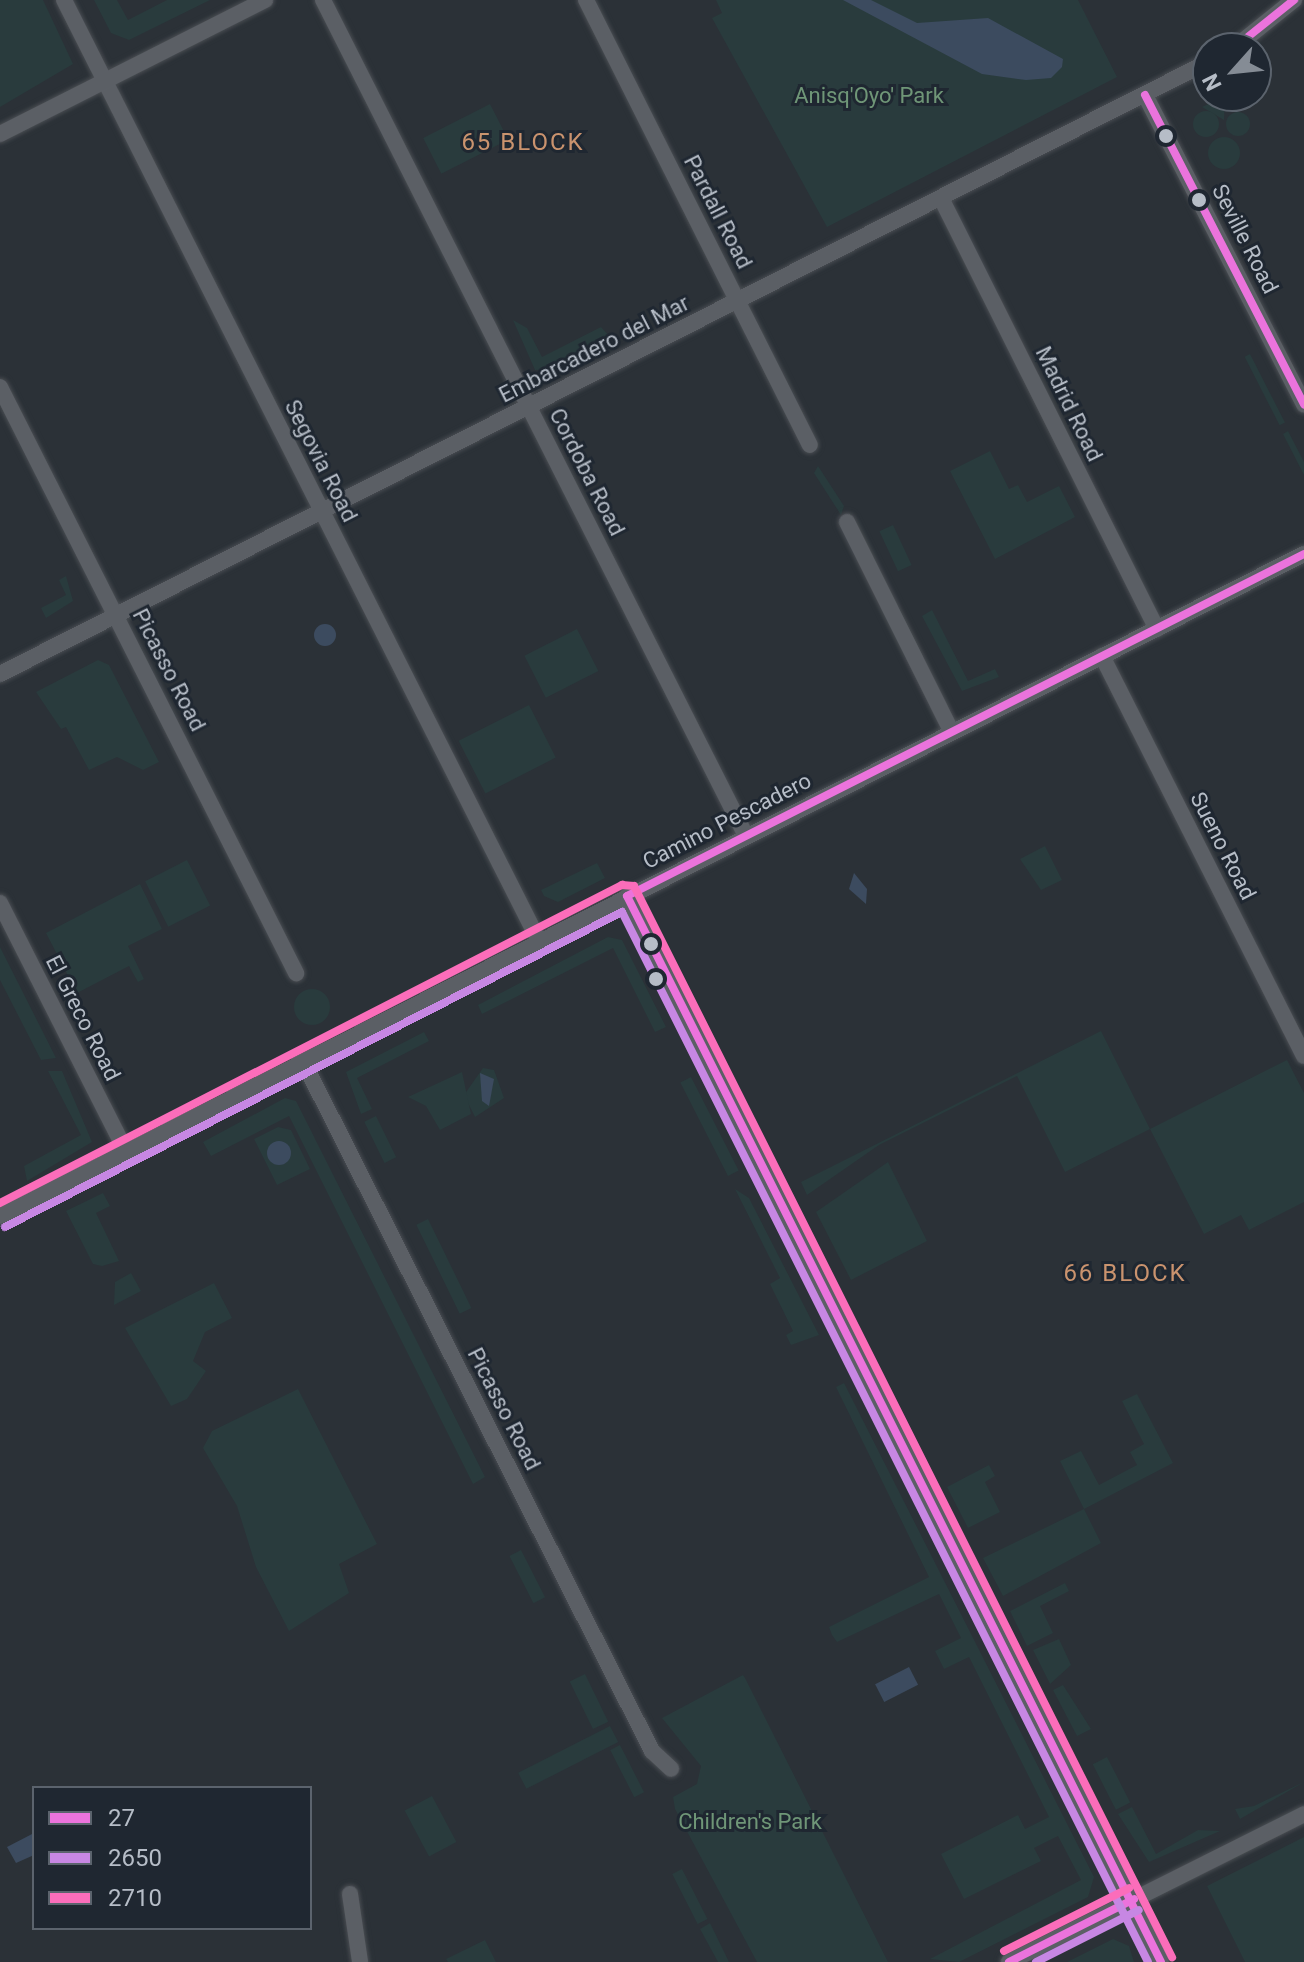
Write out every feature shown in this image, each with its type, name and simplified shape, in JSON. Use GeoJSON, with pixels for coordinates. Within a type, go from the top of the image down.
{"type":"FeatureCollection","features":[{"type":"Feature","properties":{"kind":"street","name":"Segovia Road"},"geometry":{"type":"LineString","coordinates":[[64,0],[539,941]]}},
{"type":"Feature","properties":{"kind":"street"},"geometry":{"type":"LineString","coordinates":[[0,134],[265,0]]}},
{"type":"Feature","properties":{"kind":"street","name":"Cordoba Road"},"geometry":{"type":"LineString","coordinates":[[323,0],[746,836]]}},
{"type":"Feature","properties":{"kind":"street","name":"Pardall Road"},"geometry":{"type":"LineString","coordinates":[[586,0],[810,445]]}},
{"type":"Feature","properties":{"kind":"street"},"geometry":{"type":"LineString","coordinates":[[1254,32],[1294,0]]}},
{"type":"Feature","properties":{"kind":"street","name":"Embarcadero del Mar"},"geometry":{"type":"LineString","coordinates":[[0,674],[1192,70]]}},
{"type":"Feature","properties":{"kind":"street","name":"Seville Road"},"geometry":{"type":"LineString","coordinates":[[1145,95],[1304,404]]}},
{"type":"Feature","properties":{"kind":"street","name":"Madrid Road"},"geometry":{"type":"LineString","coordinates":[[941,198],[1157,629]]}},
{"type":"Feature","properties":{"kind":"street","name":"Picasso Road"},"geometry":{"type":"LineString","coordinates":[[0,387],[296,973]]}},
{"type":"Feature","properties":{"kind":"street"},"geometry":{"type":"LineString","coordinates":[[847,522],[951,731]]}},
{"type":"Feature","properties":{"kind":"street","name":"Camino Pescadero"},"geometry":{"type":"LineString","coordinates":[[0,1216],[1304,554]]}},
{"type":"Feature","properties":{"kind":"street","name":"Sueno Road"},"geometry":{"type":"LineString","coordinates":[[1102,656],[1304,1056]]}},
{"type":"Feature","properties":{"kind":"street"},"geometry":{"type":"LineString","coordinates":[[627,896],[1134,1899],[1161,1962]]}},
{"type":"Feature","properties":{"kind":"street","name":"El Greco Road"},"geometry":{"type":"LineString","coordinates":[[0,903],[127,1153]]}},
{"type":"Feature","properties":{"kind":"street","name":"Picasso Road"},"geometry":{"type":"LineString","coordinates":[[304,1063],[652,1751],[671,1769]]}},
{"type":"Feature","properties":{"kind":"street"},"geometry":{"type":"LineString","coordinates":[[1009,1962],[1304,1814]]}},
{"type":"Feature","properties":{"kind":"street"},"geometry":{"type":"LineString","coordinates":[[350,1894],[360,1962]]}},
{"type":"Feature","properties":{"kind":"green space"},"geometry":{"type":"Polygon","coordinates":[[[0,0],[43,0],[73,64],[0,107],[0,0]]]}},
{"type":"Feature","properties":{"kind":"green space"},"geometry":{"type":"Polygon","coordinates":[[[94,0],[117,0],[128,20],[167,0],[210,0],[129,40],[111,33],[94,0]]]}},
{"type":"Feature","properties":{"kind":"green space","name":"Anisq'Oyo' Park"},"geometry":{"type":"Polygon","coordinates":[[[716,0],[1078,0],[1117,77],[827,227],[712,18],[722,13],[716,0]]]}},
{"type":"Feature","properties":{"kind":"green space"},"geometry":{"type":"Polygon","coordinates":[[[490,104],[508,140],[441,174],[423,138],[490,104]]]}},
{"type":"Feature","properties":{"kind":"green space"},"geometry":{"type":"Polygon","coordinates":[[[1201,112],[1211,112],[1218,119],[1218,129],[1211,136],[1201,136],[1194,129],[1194,119],[1201,112]]]}},
{"type":"Feature","properties":{"kind":"green space"},"geometry":{"type":"Polygon","coordinates":[[[1210,112],[1224,112],[1224,120],[1210,112]]]}},
{"type":"Feature","properties":{"kind":"green space"},"geometry":{"type":"Polygon","coordinates":[[[1233,112],[1243,112],[1250,119],[1250,129],[1243,136],[1233,136],[1226,129],[1226,119],[1233,112]]]}},
{"type":"Feature","properties":{"kind":"green space"},"geometry":{"type":"Polygon","coordinates":[[[1224,137],[1236,141],[1240,153],[1236,165],[1224,169],[1212,165],[1208,153],[1212,141],[1224,137]]]}},
{"type":"Feature","properties":{"kind":"green space"},"geometry":{"type":"Polygon","coordinates":[[[513,320],[527,328],[542,357],[601,327],[612,339],[552,369],[535,370],[513,320]]]}},
{"type":"Feature","properties":{"kind":"green space"},"geometry":{"type":"Polygon","coordinates":[[[1250,354],[1285,423],[1280,425],[1245,357],[1250,354]]]}},
{"type":"Feature","properties":{"kind":"green space"},"geometry":{"type":"Polygon","coordinates":[[[1288,431],[1304,462],[1304,475],[1283,434],[1288,431]]]}},
{"type":"Feature","properties":{"kind":"green space"},"geometry":{"type":"Polygon","coordinates":[[[990,451],[1009,489],[1018,485],[1027,502],[1059,486],[1075,517],[995,559],[950,471],[990,451]]]}},
{"type":"Feature","properties":{"kind":"green space"},"geometry":{"type":"Polygon","coordinates":[[[818,466],[844,506],[841,515],[814,473],[818,466]]]}},
{"type":"Feature","properties":{"kind":"green space"},"geometry":{"type":"Polygon","coordinates":[[[893,525],[912,565],[898,571],[879,531],[893,525]]]}},
{"type":"Feature","properties":{"kind":"green space"},"geometry":{"type":"Polygon","coordinates":[[[66,576],[73,601],[46,618],[41,608],[66,595],[59,580],[66,576]]]}},
{"type":"Feature","properties":{"kind":"green space"},"geometry":{"type":"Polygon","coordinates":[[[932,610],[968,681],[995,669],[999,677],[962,691],[922,616],[932,610]]]}},
{"type":"Feature","properties":{"kind":"green space"},"geometry":{"type":"Polygon","coordinates":[[[577,629],[598,671],[546,698],[524,656],[577,629]]]}},
{"type":"Feature","properties":{"kind":"green space"},"geometry":{"type":"Polygon","coordinates":[[[98,660],[109,665],[159,762],[143,770],[117,757],[89,770],[66,727],[61,729],[36,692],[98,660]]]}},
{"type":"Feature","properties":{"kind":"green space"},"geometry":{"type":"Polygon","coordinates":[[[529,705],[556,758],[485,793],[459,741],[529,705]]]}},
{"type":"Feature","properties":{"kind":"green space"},"geometry":{"type":"Polygon","coordinates":[[[1045,846],[1062,880],[1041,890],[1020,859],[1045,846]]]}},
{"type":"Feature","properties":{"kind":"green space"},"geometry":{"type":"Polygon","coordinates":[[[187,860],[210,905],[168,927],[145,881],[187,860]]]}},
{"type":"Feature","properties":{"kind":"green space"},"geometry":{"type":"Polygon","coordinates":[[[597,863],[605,878],[558,902],[544,896],[541,890],[597,863]]]}},
{"type":"Feature","properties":{"kind":"green space"},"geometry":{"type":"Polygon","coordinates":[[[140,884],[162,929],[128,946],[144,979],[138,982],[129,966],[77,993],[46,933],[140,884]]]}},
{"type":"Feature","properties":{"kind":"green space"},"geometry":{"type":"Polygon","coordinates":[[[608,937],[622,940],[666,1027],[655,1032],[613,948],[482,1014],[478,1005],[608,937]]]}},
{"type":"Feature","properties":{"kind":"green space"},"geometry":{"type":"Polygon","coordinates":[[[0,947],[56,1058],[41,1060],[0,980],[0,947]]]}},
{"type":"Feature","properties":{"kind":"green space"},"geometry":{"type":"Polygon","coordinates":[[[312,989],[325,994],[330,1007],[325,1020],[312,1025],[299,1020],[294,1007],[299,994],[312,989]]]}},
{"type":"Feature","properties":{"kind":"green space"},"geometry":{"type":"Polygon","coordinates":[[[1101,1031],[1150,1129],[1065,1172],[1017,1076],[879,1145],[807,1195],[801,1182],[1101,1031]]]}},
{"type":"Feature","properties":{"kind":"green space"},"geometry":{"type":"Polygon","coordinates":[[[424,1032],[429,1041],[357,1078],[372,1109],[361,1114],[346,1072],[424,1032]]]}},
{"type":"Feature","properties":{"kind":"green space"},"geometry":{"type":"Polygon","coordinates":[[[1287,1060],[1304,1093],[1304,1202],[1249,1230],[1241,1215],[1204,1234],[1150,1129],[1287,1060]]]}},
{"type":"Feature","properties":{"kind":"green space"},"geometry":{"type":"Polygon","coordinates":[[[483,1068],[494,1070],[504,1098],[475,1117],[464,1095],[483,1068]]]}},
{"type":"Feature","properties":{"kind":"green space"},"geometry":{"type":"Polygon","coordinates":[[[48,1071],[62,1071],[92,1142],[27,1181],[24,1166],[81,1135],[48,1071]]]}},
{"type":"Feature","properties":{"kind":"green space"},"geometry":{"type":"Polygon","coordinates":[[[462,1072],[471,1114],[440,1130],[426,1106],[408,1097],[462,1072]]]}},
{"type":"Feature","properties":{"kind":"green space"},"geometry":{"type":"Polygon","coordinates":[[[691,1077],[739,1171],[728,1176],[680,1082],[691,1077]]]}},
{"type":"Feature","properties":{"kind":"green space"},"geometry":{"type":"Polygon","coordinates":[[[285,1098],[296,1101],[485,1477],[473,1484],[289,1116],[211,1156],[203,1142],[285,1098]]]}},
{"type":"Feature","properties":{"kind":"green space"},"geometry":{"type":"Polygon","coordinates":[[[376,1116],[396,1157],[384,1163],[364,1122],[376,1116]]]}},
{"type":"Feature","properties":{"kind":"green space"},"geometry":{"type":"Polygon","coordinates":[[[278,1127],[291,1130],[310,1169],[277,1185],[254,1139],[278,1127]]]}},
{"type":"Feature","properties":{"kind":"green space"},"geometry":{"type":"Polygon","coordinates":[[[888,1162],[927,1241],[851,1280],[816,1212],[888,1162]]]}},
{"type":"Feature","properties":{"kind":"green space"},"geometry":{"type":"Polygon","coordinates":[[[735,1189],[749,1198],[819,1335],[791,1345],[786,1335],[793,1331],[770,1284],[780,1278],[735,1189]]]}},
{"type":"Feature","properties":{"kind":"green space"},"geometry":{"type":"Polygon","coordinates":[[[103,1193],[110,1206],[96,1213],[119,1261],[102,1266],[93,1264],[66,1211],[103,1193]]]}},
{"type":"Feature","properties":{"kind":"green space"},"geometry":{"type":"Polygon","coordinates":[[[428,1219],[471,1308],[460,1314],[416,1225],[428,1219]]]}},
{"type":"Feature","properties":{"kind":"green space"},"geometry":{"type":"Polygon","coordinates":[[[131,1273],[141,1291],[114,1305],[115,1282],[131,1273]]]}},
{"type":"Feature","properties":{"kind":"green space"},"geometry":{"type":"Polygon","coordinates":[[[214,1283],[232,1318],[205,1332],[193,1361],[206,1371],[187,1399],[171,1406],[125,1328],[214,1283]]]}},
{"type":"Feature","properties":{"kind":"green space"},"geometry":{"type":"Polygon","coordinates":[[[844,1383],[1094,1877],[1088,1897],[959,1962],[930,1959],[1081,1880],[1058,1836],[1034,1848],[1041,1861],[964,1899],[941,1854],[1018,1815],[1025,1829],[1049,1817],[969,1657],[944,1669],[935,1651],[961,1638],[939,1594],[837,1642],[832,1635],[829,1627],[929,1577],[836,1387],[844,1383]]]}},
{"type":"Feature","properties":{"kind":"green space"},"geometry":{"type":"Polygon","coordinates":[[[298,1389],[377,1544],[339,1564],[349,1593],[289,1631],[256,1567],[237,1506],[203,1448],[212,1431],[298,1389]]]}},
{"type":"Feature","properties":{"kind":"green space"},"geometry":{"type":"Polygon","coordinates":[[[1137,1394],[1173,1463],[1084,1509],[1060,1461],[1081,1451],[1099,1485],[1137,1465],[1130,1452],[1144,1444],[1122,1401],[1137,1394]]]}},
{"type":"Feature","properties":{"kind":"green space"},"geometry":{"type":"Polygon","coordinates":[[[989,1465],[995,1476],[985,1482],[1000,1512],[968,1528],[947,1487],[989,1465]]]}},
{"type":"Feature","properties":{"kind":"green space"},"geometry":{"type":"Polygon","coordinates":[[[1084,1509],[1101,1543],[1003,1596],[983,1558],[1084,1509]]]}},
{"type":"Feature","properties":{"kind":"green space"},"geometry":{"type":"Polygon","coordinates":[[[521,1550],[545,1597],[533,1603],[509,1556],[521,1550]]]}},
{"type":"Feature","properties":{"kind":"green space"},"geometry":{"type":"Polygon","coordinates":[[[1065,1583],[1069,1591],[1040,1606],[1053,1633],[1027,1646],[1010,1611],[1065,1583]]]}},
{"type":"Feature","properties":{"kind":"green space"},"geometry":{"type":"Polygon","coordinates":[[[1059,1639],[1071,1665],[1050,1684],[1033,1650],[1059,1639]]]}},
{"type":"Feature","properties":{"kind":"green space"},"geometry":{"type":"Polygon","coordinates":[[[585,1674],[608,1722],[593,1729],[570,1681],[585,1674]]]}},
{"type":"Feature","properties":{"kind":"green space","name":"Children's Park"},"geometry":{"type":"Polygon","coordinates":[[[743,1675],[888,1962],[757,1962],[675,1809],[673,1797],[697,1784],[701,1766],[662,1718],[743,1675]]]}},
{"type":"Feature","properties":{"kind":"green space"},"geometry":{"type":"Polygon","coordinates":[[[1063,1685],[1091,1729],[1077,1736],[1053,1690],[1063,1685]]]}},
{"type":"Feature","properties":{"kind":"green space"},"geometry":{"type":"Polygon","coordinates":[[[610,1726],[618,1742],[526,1789],[518,1773],[610,1726]]]}},
{"type":"Feature","properties":{"kind":"green space"},"geometry":{"type":"Polygon","coordinates":[[[620,1745],[644,1792],[634,1797],[610,1750],[620,1745]]]}},
{"type":"Feature","properties":{"kind":"green space"},"geometry":{"type":"Polygon","coordinates":[[[1107,1757],[1130,1802],[1116,1810],[1093,1764],[1107,1757]]]}},
{"type":"Feature","properties":{"kind":"green space"},"geometry":{"type":"Polygon","coordinates":[[[1304,1782],[1240,1819],[1235,1809],[1254,1806],[1304,1782]]]}},
{"type":"Feature","properties":{"kind":"green space"},"geometry":{"type":"Polygon","coordinates":[[[432,1796],[456,1842],[429,1856],[405,1811],[432,1796]]]}},
{"type":"Feature","properties":{"kind":"green space"},"geometry":{"type":"Polygon","coordinates":[[[1132,1807],[1156,1854],[1198,1830],[1220,1831],[1149,1862],[1118,1814],[1132,1807]]]}},
{"type":"Feature","properties":{"kind":"green space"},"geometry":{"type":"Polygon","coordinates":[[[1304,1837],[1304,1962],[1245,1962],[1207,1886],[1304,1837]]]}},
{"type":"Feature","properties":{"kind":"green space"},"geometry":{"type":"Polygon","coordinates":[[[682,1869],[707,1919],[698,1924],[672,1874],[682,1869]]]}},
{"type":"Feature","properties":{"kind":"green space"},"geometry":{"type":"Polygon","coordinates":[[[710,1923],[729,1962],[718,1962],[700,1929],[710,1923]]]}},
{"type":"Feature","properties":{"kind":"green space"},"geometry":{"type":"Polygon","coordinates":[[[1113,1939],[1129,1946],[1134,1962],[1067,1962],[1113,1939]]]}},
{"type":"Feature","properties":{"kind":"green space"},"geometry":{"type":"Polygon","coordinates":[[[485,1940],[496,1962],[448,1962],[446,1959],[485,1940]]]}},
{"type":"Feature","properties":{"kind":"water"},"geometry":{"type":"Polygon","coordinates":[[[843,0],[871,0],[917,23],[988,18],[1063,59],[1062,67],[1051,78],[1026,80],[982,74],[843,0]]]}},
{"type":"Feature","properties":{"kind":"water"},"geometry":{"type":"Polygon","coordinates":[[[325,624],[333,627],[336,635],[333,643],[325,646],[317,643],[314,635],[317,627],[325,624]]]}},
{"type":"Feature","properties":{"kind":"water"},"geometry":{"type":"Polygon","coordinates":[[[854,873],[867,889],[866,904],[849,889],[854,873]]]}},
{"type":"Feature","properties":{"kind":"water"},"geometry":{"type":"Polygon","coordinates":[[[480,1073],[494,1079],[489,1106],[482,1101],[480,1073]]]}},
{"type":"Feature","properties":{"kind":"water"},"geometry":{"type":"Polygon","coordinates":[[[279,1141],[288,1144],[291,1153],[288,1162],[279,1165],[270,1162],[267,1153],[270,1144],[279,1141]]]}},
{"type":"Feature","properties":{"kind":"water"},"geometry":{"type":"Polygon","coordinates":[[[909,1667],[918,1685],[884,1702],[875,1684],[909,1667]]]}},
{"type":"Feature","properties":{"kind":"water"},"geometry":{"type":"Polygon","coordinates":[[[32,1834],[32,1856],[16,1863],[7,1847],[32,1834]]]}},
{"type":"Feature","properties":{"kind":"transit line","name":"27"},"geometry":{"type":"LineString","coordinates":[[1254,32],[1294,0]]}},
{"type":"Feature","properties":{"kind":"transit line","name":"27"},"geometry":{"type":"LineString","coordinates":[[1145,95],[1304,404]]}},
{"type":"Feature","properties":{"kind":"transit line","name":"27"},"geometry":{"type":"LineString","coordinates":[[627,896],[1304,554]]}},
{"type":"Feature","properties":{"kind":"transit line","name":"2710"},"geometry":{"type":"LineString","coordinates":[[0,1203],[622,885],[634,886],[1172,1957]]}},
{"type":"Feature","properties":{"kind":"transit line","name":"27"},"geometry":{"type":"LineString","coordinates":[[627,896],[1161,1962]]}},
{"type":"Feature","properties":{"kind":"transit line","name":"2650"},"geometry":{"type":"LineString","coordinates":[[5,1227],[622,912],[1148,1962]]}},
{"type":"Feature","properties":{"kind":"transit line","name":"2710"},"geometry":{"type":"LineString","coordinates":[[1004,1951],[1129,1888]]}},
{"type":"Feature","properties":{"kind":"transit line","name":"27"},"geometry":{"type":"LineString","coordinates":[[1009,1962],[1134,1899]]}},
{"type":"Feature","properties":{"kind":"transit line","name":"2650"},"geometry":{"type":"LineString","coordinates":[[1036,1962],[1139,1910]]}},
{"type":"Feature","properties":{"kind":"district","name":"65 BLOCK"},"geometry":{"type":"Point","coordinates":[523,143]}},
{"type":"Feature","properties":{"kind":"district","name":"66 BLOCK"},"geometry":{"type":"Point","coordinates":[1125,1274]}}]}
